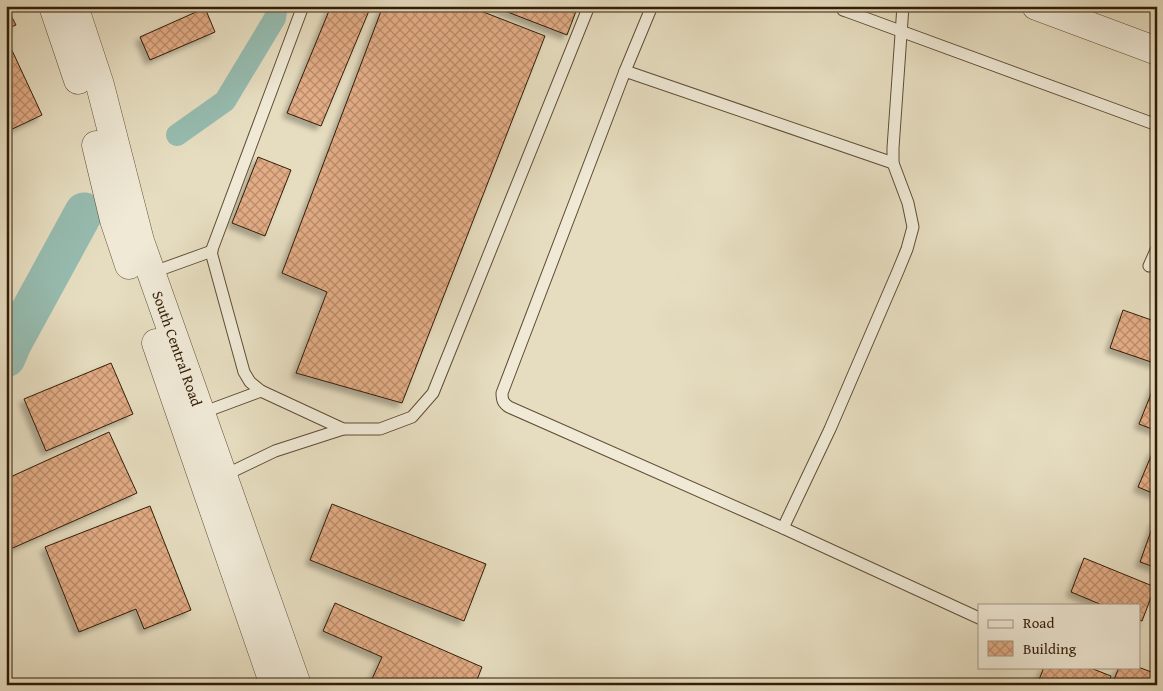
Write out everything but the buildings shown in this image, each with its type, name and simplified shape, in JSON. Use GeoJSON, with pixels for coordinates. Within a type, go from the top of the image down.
{"type":"FeatureCollection","features":[{"type":"Feature","properties":{"kind":"street","name":"South Central Road"},"geometry":{"type":"LineString","coordinates":[[53,6],[87,105],[114,220],[192,416],[223,476],[298,685]]}},
{"type":"Feature","properties":{"kind":"street","name":"South Central Road"},"geometry":{"type":"LineString","coordinates":[[74,6],[100,85],[140,241],[152,273],[192,416],[274,685]]}},
{"type":"Feature","properties":{"kind":"street"},"geometry":{"type":"LineString","coordinates":[[1036,6],[1157,51]]}},
{"type":"Feature","properties":{"kind":"lane"},"geometry":{"type":"LineString","coordinates":[[303,6],[212,252],[244,372],[250,382],[261,391],[343,429]]}},
{"type":"Feature","properties":{"kind":"lane"},"geometry":{"type":"LineString","coordinates":[[223,476],[276,451],[343,429],[380,429],[412,417],[433,393],[589,6]]}},
{"type":"Feature","properties":{"kind":"lane"},"geometry":{"type":"LineString","coordinates":[[652,6],[625,71],[502,393],[504,404],[783,528],[978,618]]}},
{"type":"Feature","properties":{"kind":"lane"},"geometry":{"type":"LineString","coordinates":[[841,6],[843,10],[1157,125]]}},
{"type":"Feature","properties":{"kind":"lane"},"geometry":{"type":"LineString","coordinates":[[783,528],[830,429],[907,249],[913,227],[908,203],[893,162],[903,6]]}},
{"type":"Feature","properties":{"kind":"lane"},"geometry":{"type":"LineString","coordinates":[[625,71],[893,162]]}},
{"type":"Feature","properties":{"kind":"lane"},"geometry":{"type":"LineString","coordinates":[[1150,266],[1157,248]]}},
{"type":"Feature","properties":{"kind":"lane"},"geometry":{"type":"LineString","coordinates":[[152,273],[212,251]]}},
{"type":"Feature","properties":{"kind":"lane"},"geometry":{"type":"LineString","coordinates":[[192,416],[261,391]]}},
{"type":"Feature","properties":{"kind":"waterway"},"geometry":{"type":"LineString","coordinates":[[177,135],[225,101],[275,18],[277,6]]}},
{"type":"Feature","properties":{"kind":"waterway"},"geometry":{"type":"LineString","coordinates":[[6,358],[84,212]]}},
{"type":"Feature","properties":{"kind":"waterway"},"geometry":{"type":"LineString","coordinates":[[6,341],[12,344]]}}]}
